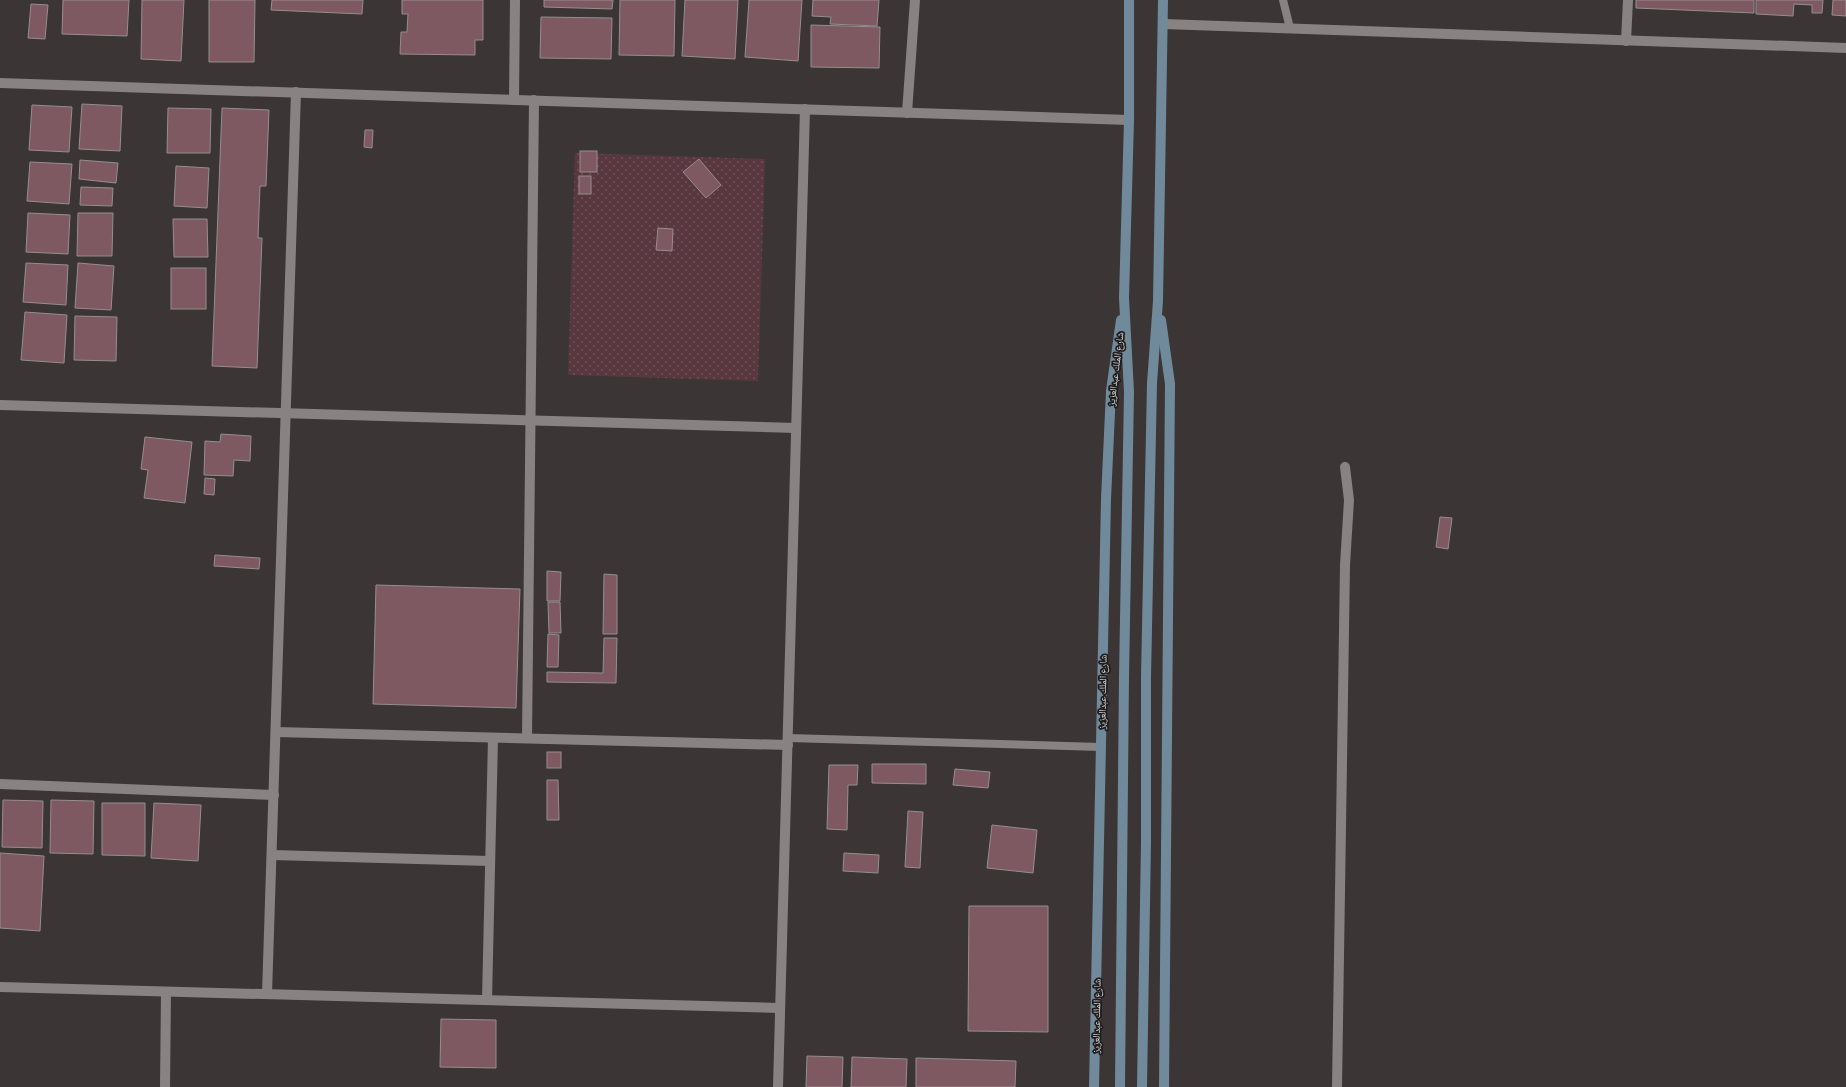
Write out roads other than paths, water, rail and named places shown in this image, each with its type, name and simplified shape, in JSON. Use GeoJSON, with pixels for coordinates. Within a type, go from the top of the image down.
{"type":"FeatureCollection","features":[{"type":"Feature","properties":{"kind":"street"},"geometry":{"type":"LineString","coordinates":[[514,100],[515,0]]}},
{"type":"Feature","properties":{"kind":"street"},"geometry":{"type":"LineString","coordinates":[[907,112],[914,0]]}},
{"type":"Feature","properties":{"kind":"street","name":"شارع الملك عبدالعزيز"},"geometry":{"type":"LineString","coordinates":[[1120,1087],[1124,677],[1129,392],[1124,298],[1129,120],[1129,0]]}},
{"type":"Feature","properties":{"kind":"street"},"geometry":{"type":"LineString","coordinates":[[1142,1087],[1146,842],[1146,677],[1152,383],[1158,301],[1163,0]]}},
{"type":"Feature","properties":{"kind":"street"},"geometry":{"type":"LineString","coordinates":[[1626,41],[1628,0]]}},
{"type":"Feature","properties":{"kind":"street"},"geometry":{"type":"LineString","coordinates":[[1163,24],[1846,48]]}},
{"type":"Feature","properties":{"kind":"street"},"geometry":{"type":"LineString","coordinates":[[0,83],[1129,120]]}},
{"type":"Feature","properties":{"kind":"street"},"geometry":{"type":"LineString","coordinates":[[267,994],[296,92]]}},
{"type":"Feature","properties":{"kind":"street"},"geometry":{"type":"LineString","coordinates":[[527,738],[534,100]]}},
{"type":"Feature","properties":{"kind":"street"},"geometry":{"type":"LineString","coordinates":[[778,1087],[806,109]]}},
{"type":"Feature","properties":{"kind":"street","name":"شارع الملك عبدالعزيز"},"geometry":{"type":"LineString","coordinates":[[1094,1087],[1106,499],[1110,398],[1124,298]]}},
{"type":"Feature","properties":{"kind":"street"},"geometry":{"type":"LineString","coordinates":[[1158,301],[1170,384],[1164,1087]]}},
{"type":"Feature","properties":{"kind":"street"},"geometry":{"type":"LineString","coordinates":[[0,405],[796,428]]}},
{"type":"Feature","properties":{"kind":"street"},"geometry":{"type":"LineString","coordinates":[[1337,1087],[1344,573],[1350,500],[1345,467]]}},
{"type":"Feature","properties":{"kind":"street"},"geometry":{"type":"LineString","coordinates":[[276,732],[493,738],[788,741]]}},
{"type":"Feature","properties":{"kind":"street"},"geometry":{"type":"LineString","coordinates":[[487,1000],[493,738]]}},
{"type":"Feature","properties":{"kind":"street"},"geometry":{"type":"LineString","coordinates":[[0,784],[274,795]]}},
{"type":"Feature","properties":{"kind":"street"},"geometry":{"type":"LineString","coordinates":[[272,855],[490,861]]}},
{"type":"Feature","properties":{"kind":"street"},"geometry":{"type":"LineString","coordinates":[[0,987],[780,1008]]}},
{"type":"Feature","properties":{"kind":"street"},"geometry":{"type":"LineString","coordinates":[[164,1087],[166,992]]}},
{"type":"Feature","properties":{"kind":"lane"},"geometry":{"type":"LineString","coordinates":[[1283,0],[1290,28]]}},
{"type":"Feature","properties":{"kind":"lane"},"geometry":{"type":"LineString","coordinates":[[788,741],[1101,747]]}}]}
